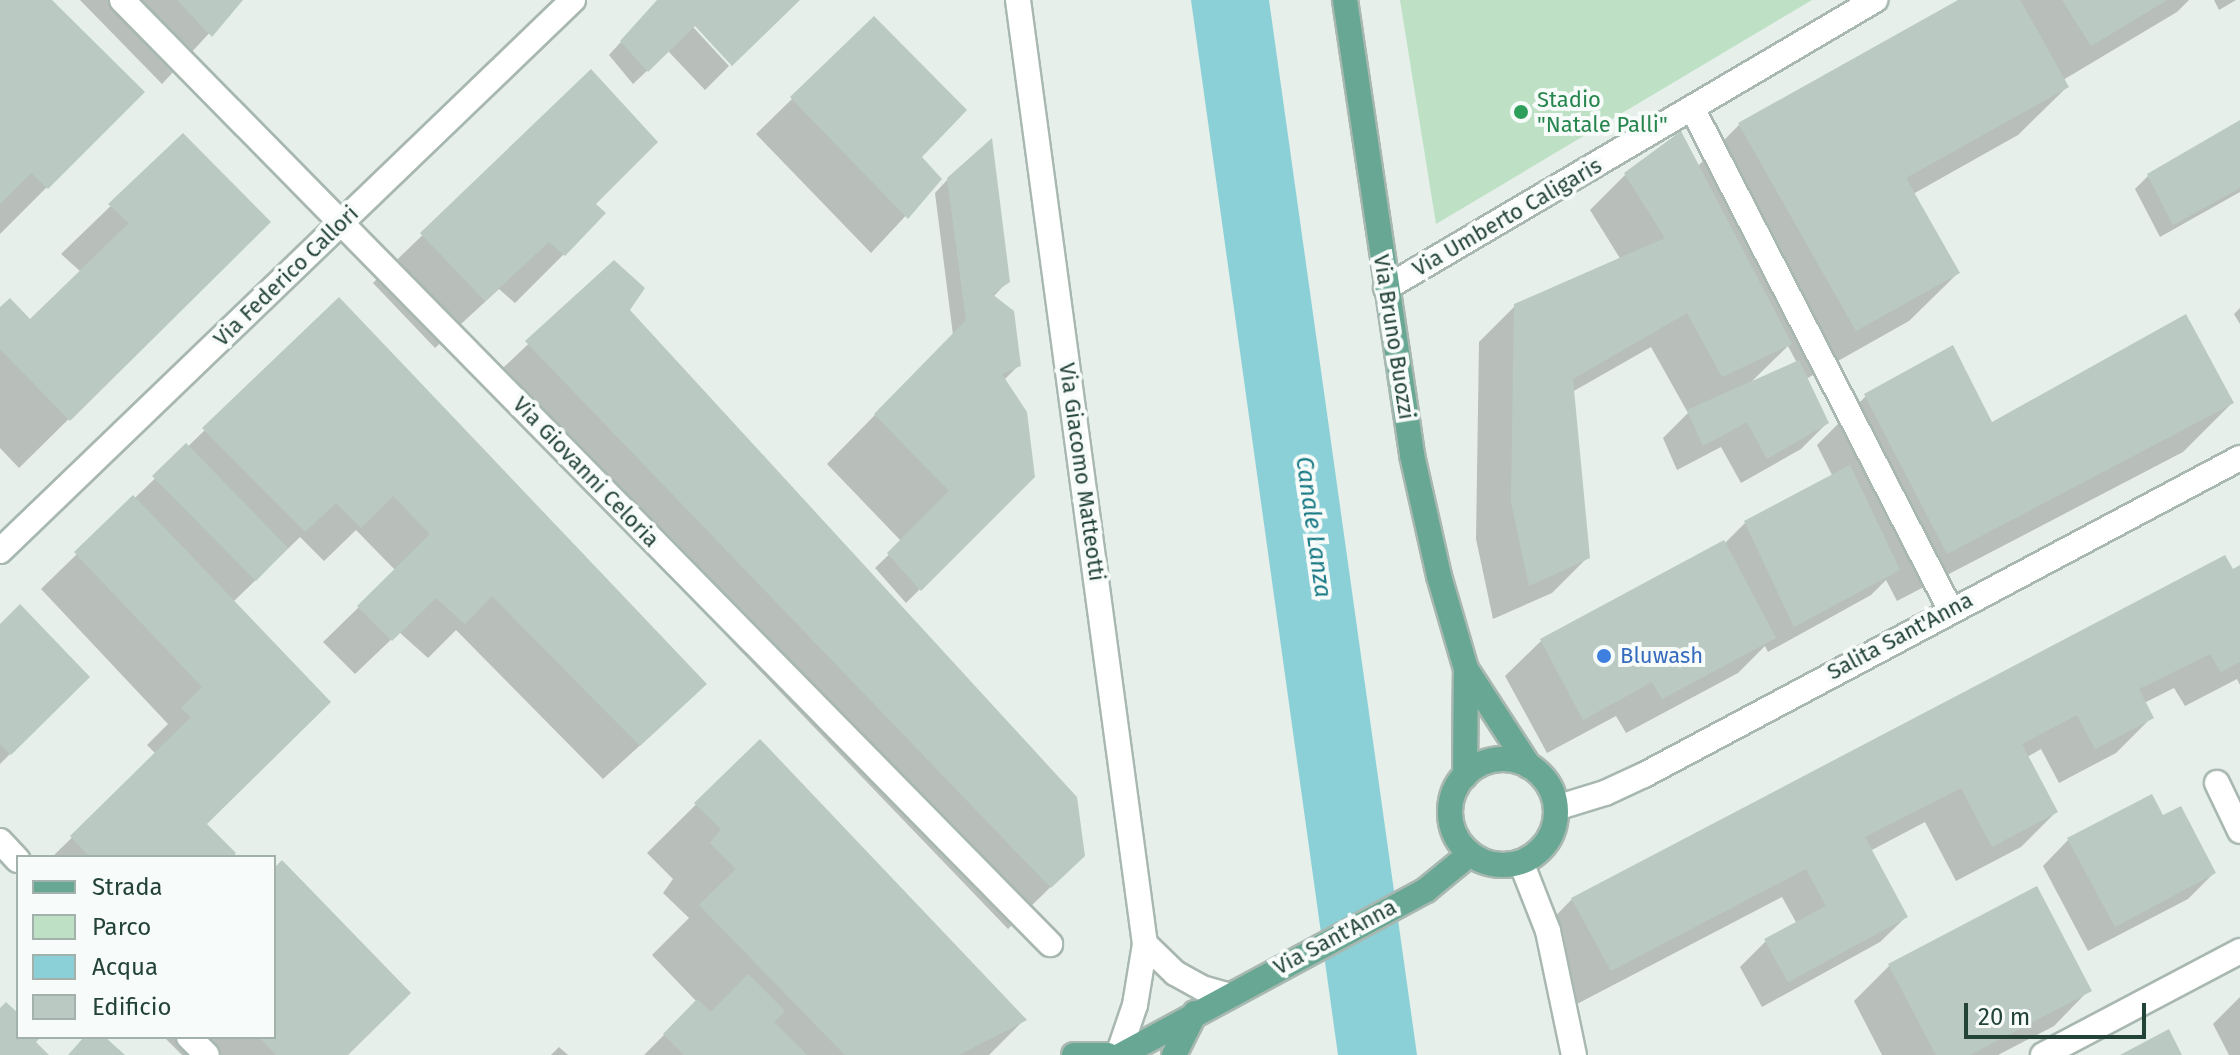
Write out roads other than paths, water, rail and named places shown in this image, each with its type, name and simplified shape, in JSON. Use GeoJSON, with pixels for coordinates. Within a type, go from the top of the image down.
{"type":"FeatureCollection","features":[{"type":"Feature","properties":{"kind":"main road","name":"Via Bruno Buozzi"},"geometry":{"type":"LineString","coordinates":[[1345,0],[1412,455],[1439,576],[1466,669],[1465,776]]}},
{"type":"Feature","properties":{"kind":"main road","name":"Via Bruno Buozzi"},"geometry":{"type":"LineString","coordinates":[[1466,669],[1529,766]]}},
{"type":"Feature","properties":{"kind":"main road"},"geometry":{"type":"LineString","coordinates":[[1495,760],[1513,760],[1529,766],[1552,791],[1556,808],[1555,826],[1548,841],[1536,854],[1521,862],[1503,865],[1486,862],[1470,854],[1459,841],[1452,825],[1450,807],[1455,790],[1465,776],[1479,765],[1495,760]]}},
{"type":"Feature","properties":{"kind":"main road","name":"Via Sant'Anna"},"geometry":{"type":"LineString","coordinates":[[1120,1055],[1226,995],[1426,890],[1470,854]]}},
{"type":"Feature","properties":{"kind":"main road"},"geometry":{"type":"LineString","coordinates":[[1174,1055],[1195,1013]]}},
{"type":"Feature","properties":{"kind":"main road"},"geometry":{"type":"LineString","coordinates":[[1074,1055],[1108,1055]]}},
{"type":"Feature","properties":{"kind":"street","name":"Via Giovanni Celoria"},"geometry":{"type":"LineString","coordinates":[[122,0],[1050,944]]}},
{"type":"Feature","properties":{"kind":"street","name":"Via Federico Callori"},"geometry":{"type":"LineString","coordinates":[[0,551],[573,0]]}},
{"type":"Feature","properties":{"kind":"street","name":"Via Giacomo Matteotti"},"geometry":{"type":"LineString","coordinates":[[1018,0],[1145,944],[1135,1005],[1120,1055]]}},
{"type":"Feature","properties":{"kind":"street","name":"Via Umberto Caligaris"},"geometry":{"type":"LineString","coordinates":[[1386,288],[1875,0]]}},
{"type":"Feature","properties":{"kind":"street"},"geometry":{"type":"LineString","coordinates":[[1692,108],[1950,609]]}},
{"type":"Feature","properties":{"kind":"street","name":"Salita Sant'Anna"},"geometry":{"type":"LineString","coordinates":[[1556,808],[1605,793],[1644,775],[1950,609],[2240,458]]}},
{"type":"Feature","properties":{"kind":"street"},"geometry":{"type":"LineString","coordinates":[[2217,783],[2240,831]]}},
{"type":"Feature","properties":{"kind":"street"},"geometry":{"type":"LineString","coordinates":[[0,841],[16,858]]}},
{"type":"Feature","properties":{"kind":"street"},"geometry":{"type":"LineString","coordinates":[[1521,862],[1548,931],[1574,1055]]}},
{"type":"Feature","properties":{"kind":"street"},"geometry":{"type":"LineString","coordinates":[[1145,944],[1175,973],[1202,988],[1226,995]]}},
{"type":"Feature","properties":{"kind":"street"},"geometry":{"type":"LineString","coordinates":[[2043,1055],[2240,951]]}},
{"type":"Feature","properties":{"kind":"street"},"geometry":{"type":"LineString","coordinates":[[191,1039],[207,1055]]}},
{"type":"Feature","properties":{"kind":"water","name":"Canale Lanza"},"geometry":{"type":"Polygon","coordinates":[[[1191,0],[1269,0],[1417,1055],[1338,1055],[1191,0]]]}},
{"type":"Feature","properties":{"kind":"place","name":"Stadio \"Natale Palli\""},"geometry":{"type":"Point","coordinates":[1521,112]}},
{"type":"Feature","properties":{"kind":"place","name":"Bluwash"},"geometry":{"type":"Point","coordinates":[1604,656]}}]}
